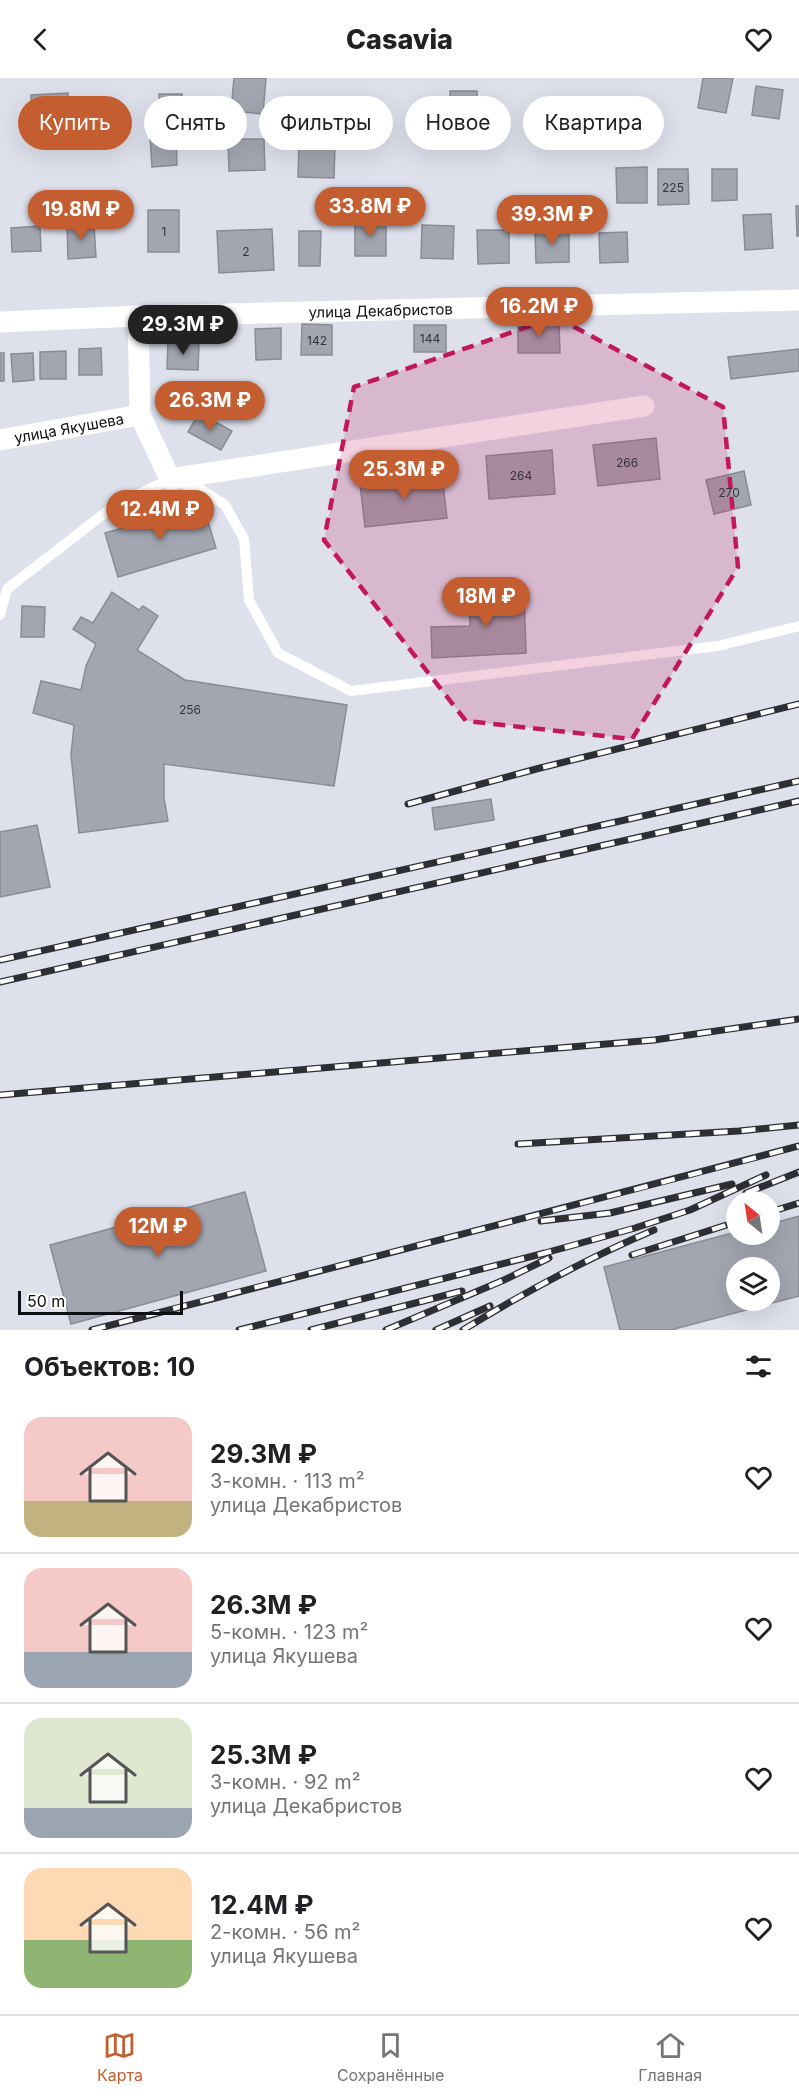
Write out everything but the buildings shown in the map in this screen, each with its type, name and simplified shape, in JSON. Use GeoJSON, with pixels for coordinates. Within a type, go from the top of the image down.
{"type":"FeatureCollection","features":[{"type":"Feature","properties":{"kind":"street","name":"улица Декабристов"},"geometry":{"type":"LineString","coordinates":[[0,322],[138,316],[799,300]]}},
{"type":"Feature","properties":{"kind":"street"},"geometry":{"type":"LineString","coordinates":[[138,316],[140,416],[170,479],[644,406]]}},
{"type":"Feature","properties":{"kind":"street","name":"улица Якушева"},"geometry":{"type":"LineString","coordinates":[[0,440],[140,416]]}},
{"type":"Feature","properties":{"kind":"lane"},"geometry":{"type":"LineString","coordinates":[[0,615],[7,589],[114,506],[170,479],[202,490],[225,505],[244,539],[249,600],[278,653],[351,691],[718,646],[799,626]]}},
{"type":"Feature","properties":{"kind":"highlighted area"},"geometry":{"type":"Polygon","coordinates":[[[556,317],[723,407],[738,567],[632,739],[466,721],[324,540],[354,387],[556,317]]]}},
{"type":"Feature","properties":{"kind":"railway"},"geometry":{"type":"LineString","coordinates":[[408,804],[540,768],[799,704]]}},
{"type":"Feature","properties":{"kind":"railway"},"geometry":{"type":"LineString","coordinates":[[0,960],[799,781]]}},
{"type":"Feature","properties":{"kind":"railway"},"geometry":{"type":"LineString","coordinates":[[0,982],[799,801]]}},
{"type":"Feature","properties":{"kind":"railway"},"geometry":{"type":"LineString","coordinates":[[0,1095],[654,1040],[799,1019]]}},
{"type":"Feature","properties":{"kind":"railway"},"geometry":{"type":"LineString","coordinates":[[518,1144],[739,1131],[799,1125]]}},
{"type":"Feature","properties":{"kind":"railway"},"geometry":{"type":"LineString","coordinates":[[92,1330],[799,1146]]}},
{"type":"Feature","properties":{"kind":"railway"},"geometry":{"type":"LineString","coordinates":[[751,1191],[799,1172]]}},
{"type":"Feature","properties":{"kind":"railway"},"geometry":{"type":"LineString","coordinates":[[239,1330],[635,1228],[690,1210],[766,1175]]}},
{"type":"Feature","properties":{"kind":"railway"},"geometry":{"type":"LineString","coordinates":[[541,1221],[610,1213],[732,1184]]}},
{"type":"Feature","properties":{"kind":"railway"},"geometry":{"type":"LineString","coordinates":[[780,1209],[799,1203]]}},
{"type":"Feature","properties":{"kind":"railway"},"geometry":{"type":"LineString","coordinates":[[632,1255],[726,1225]]}},
{"type":"Feature","properties":{"kind":"railway"},"geometry":{"type":"LineString","coordinates":[[463,1330],[557,1276],[654,1230]]}},
{"type":"Feature","properties":{"kind":"railway"},"geometry":{"type":"LineString","coordinates":[[386,1330],[504,1280],[549,1258]]}},
{"type":"Feature","properties":{"kind":"railway"},"geometry":{"type":"LineString","coordinates":[[311,1330],[462,1291]]}},
{"type":"Feature","properties":{"kind":"railway"},"geometry":{"type":"LineString","coordinates":[[436,1330],[490,1306]]}}]}
